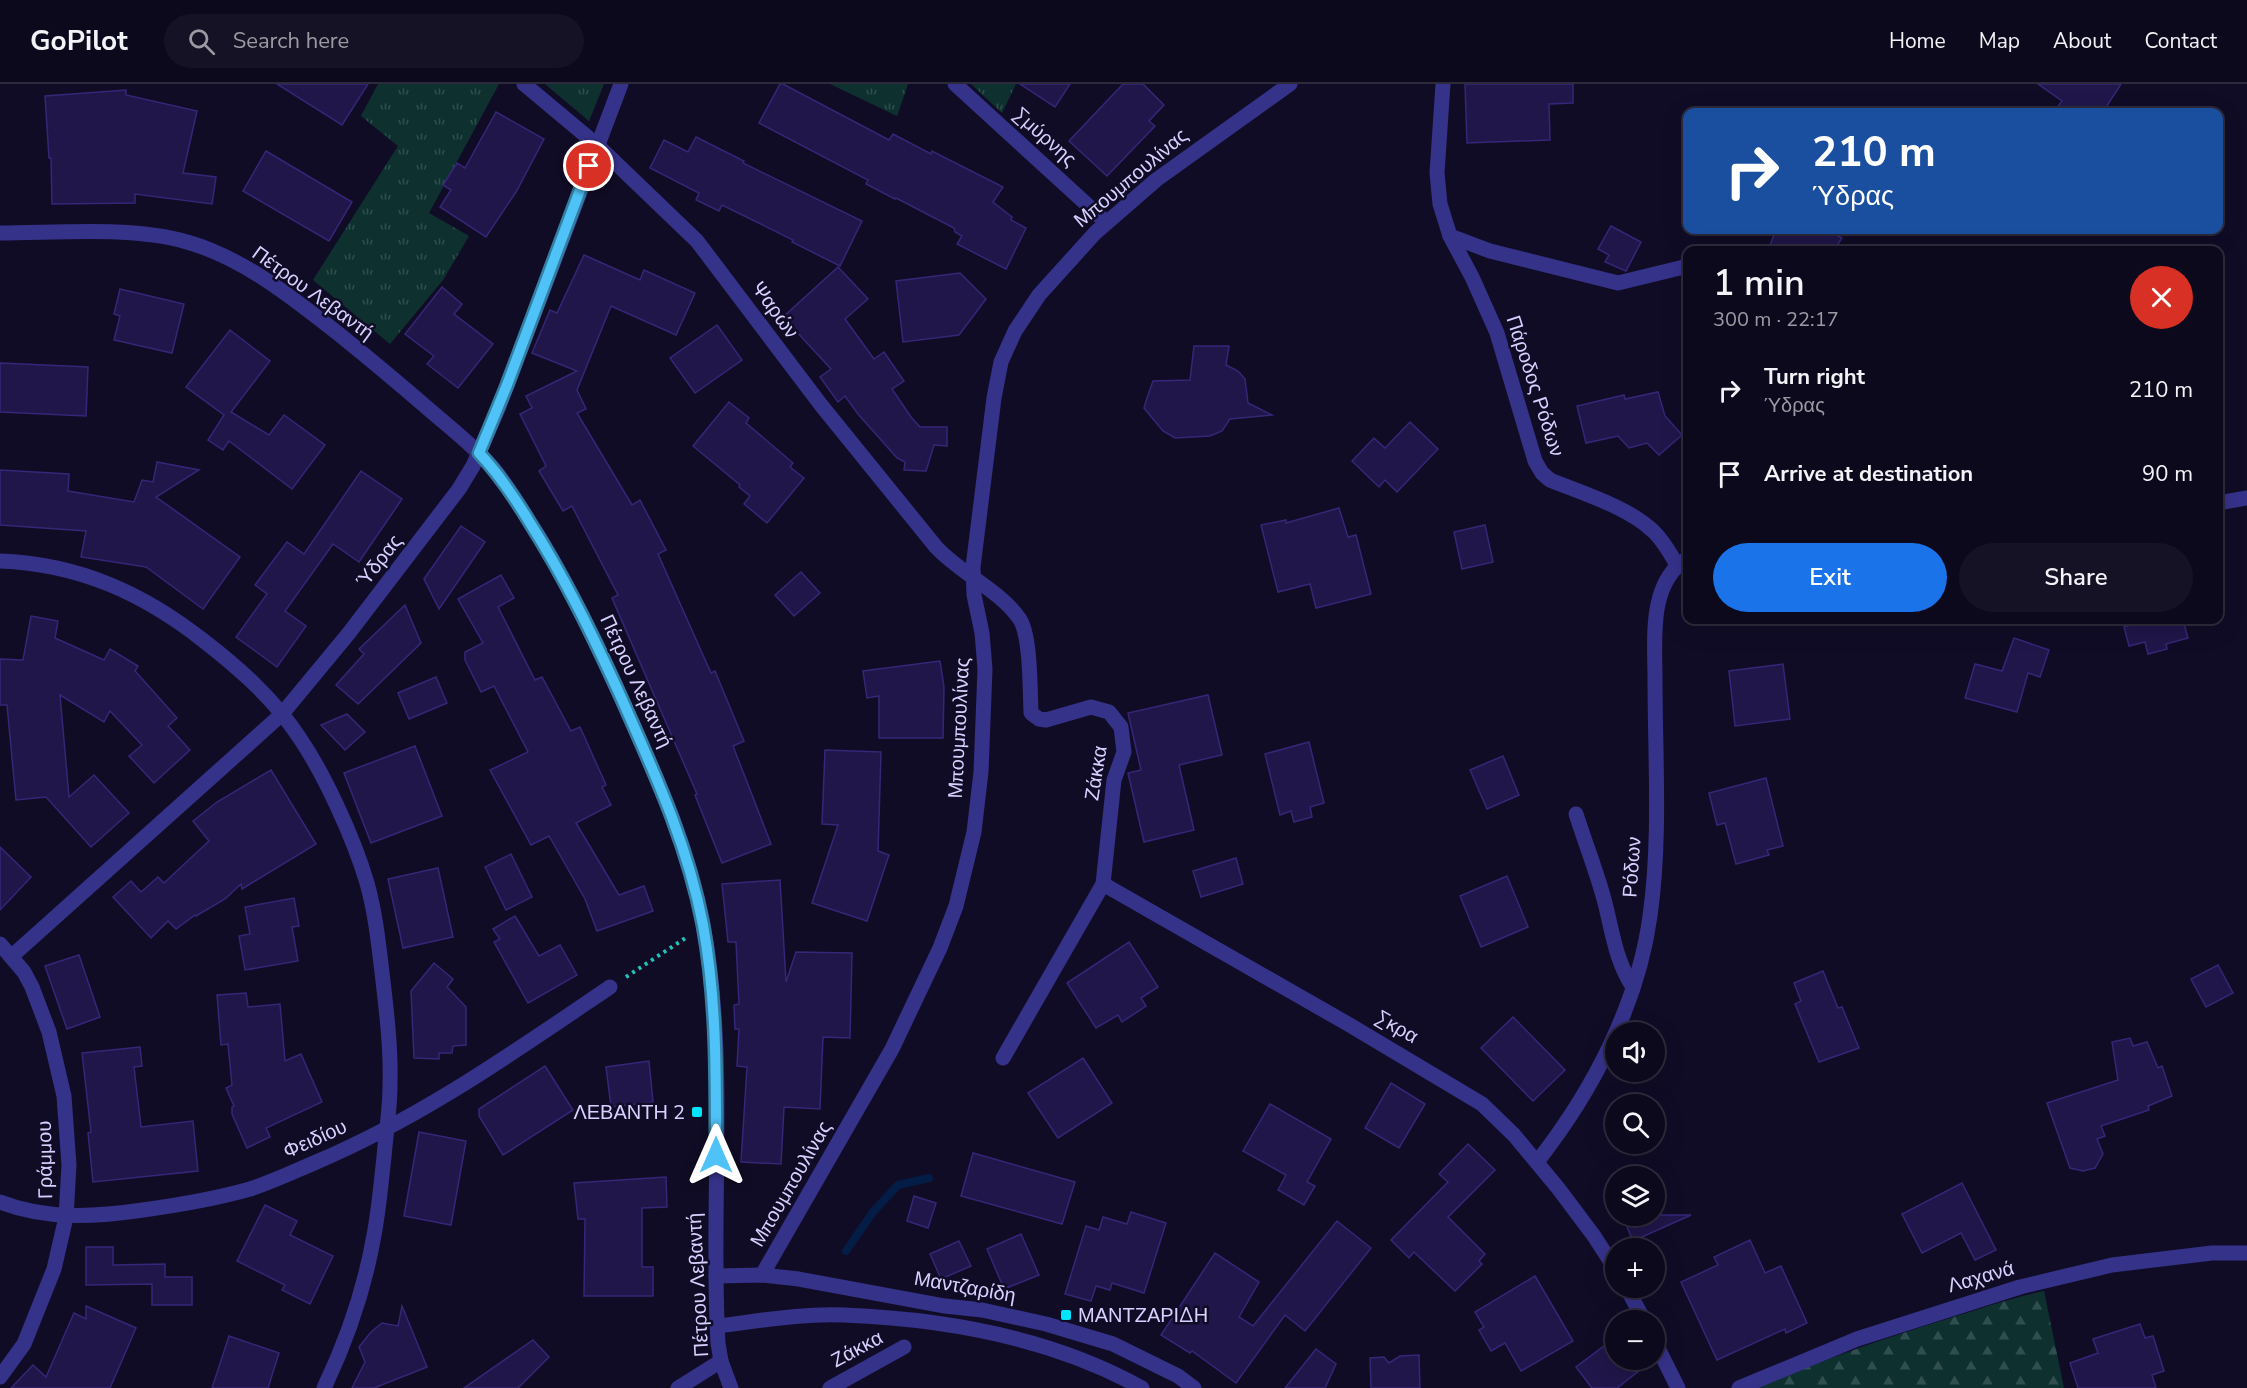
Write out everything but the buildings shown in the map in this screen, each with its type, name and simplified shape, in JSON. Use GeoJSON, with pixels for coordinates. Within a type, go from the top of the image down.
{"type":"FeatureCollection","features":[{"type":"Feature","properties":{"kind":"street","name":"Ψαρών"},"geometry":{"type":"LineString","coordinates":[[524,84],[597,145],[697,241],[763,330],[896,500],[945,557],[973,579]]}},
{"type":"Feature","properties":{"kind":"street","name":"Ύδρας"},"geometry":{"type":"LineString","coordinates":[[12,956],[282,714],[337,648],[466,479],[507,385],[621,84]]}},
{"type":"Feature","properties":{"kind":"street","name":"Σμύρνης"},"geometry":{"type":"LineString","coordinates":[[955,84],[1106,222]]}},
{"type":"Feature","properties":{"kind":"street","name":"Μπουμπουλίνας"},"geometry":{"type":"LineString","coordinates":[[762,1275],[892,1049],[940,948],[956,906],[974,832],[981,772],[986,669],[973,579],[994,398],[1001,362],[1015,331],[1039,295],[1106,222],[1156,180],[1290,84]]}},
{"type":"Feature","properties":{"kind":"street","name":"Πάροδος Ρόδων"},"geometry":{"type":"LineString","coordinates":[[1443,84],[1437,187],[1450,236],[1472,276],[1497,333],[1516,391],[1531,450],[1542,473],[1550,480],[1612,506],[1643,523],[1659,536],[1682,562]]}},
{"type":"Feature","properties":{"kind":"street","name":"Πέτρου Λεβαντή"},"geometry":{"type":"LineString","coordinates":[[0,233],[137,234],[182,240],[219,254],[253,271],[315,315],[405,388],[479,453],[502,479],[537,533],[591,633],[672,813],[687,856],[703,926],[714,1036],[717,1326],[721,1361],[731,1388]]}},
{"type":"Feature","properties":{"kind":"street"},"geometry":{"type":"LineString","coordinates":[[1450,236],[1490,251],[1618,283],[1683,267]]}},
{"type":"Feature","properties":{"kind":"street"},"geometry":{"type":"LineString","coordinates":[[2223,502],[2247,498]]}},
{"type":"Feature","properties":{"kind":"street"},"geometry":{"type":"LineString","coordinates":[[0,561],[25,562],[67,570],[111,584],[151,603],[181,623],[225,658],[259,689],[299,737],[322,777],[359,860],[367,883],[377,935],[387,1024],[390,1085],[379,1209],[372,1246],[347,1332],[324,1388]]}},
{"type":"Feature","properties":{"kind":"street","name":"Ρόδων"},"geometry":{"type":"LineString","coordinates":[[1537,1162],[1564,1126],[1619,1024],[1641,958],[1650,916],[1656,843],[1655,654],[1658,609],[1664,583],[1682,562]]}},
{"type":"Feature","properties":{"kind":"street","name":"Ζάκκα"},"geometry":{"type":"LineString","coordinates":[[973,579],[999,598],[1021,619],[1027,647],[1031,713],[1046,720],[1091,707],[1109,712],[1121,727],[1124,752],[1114,780],[1103,884],[1003,1058]]}},
{"type":"Feature","properties":{"kind":"street"},"geometry":{"type":"LineString","coordinates":[[1576,814],[1603,894],[1617,954],[1626,978],[1633,987]]}},
{"type":"Feature","properties":{"kind":"street","name":"Σκρα"},"geometry":{"type":"LineString","coordinates":[[1103,884],[1472,1096],[1501,1121],[1537,1162],[1584,1222],[1605,1254]]}},
{"type":"Feature","properties":{"kind":"street","name":"Γράμμου"},"geometry":{"type":"LineString","coordinates":[[0,944],[12,956],[32,987],[55,1051],[64,1096],[69,1165],[66,1217],[54,1269],[24,1344],[1,1375]]}},
{"type":"Feature","properties":{"kind":"street","name":"Φειδίου"},"geometry":{"type":"LineString","coordinates":[[0,1202],[12,1207],[66,1217],[94,1216],[181,1205],[253,1188],[336,1154],[415,1114],[458,1089],[610,987]]}},
{"type":"Feature","properties":{"kind":"street","name":"Λαχανά"},"geometry":{"type":"LineString","coordinates":[[1739,1388],[1857,1339],[2020,1287],[2112,1265],[2212,1253],[2247,1253]]}},
{"type":"Feature","properties":{"kind":"street","name":"Μαντζαρίδη"},"geometry":{"type":"LineString","coordinates":[[716,1276],[762,1275],[799,1279],[945,1306],[982,1310],[1046,1324],[1113,1344],[1178,1376],[1194,1388]]}},
{"type":"Feature","properties":{"kind":"street","name":"Μαντζαρίδη"},"geometry":{"type":"LineString","coordinates":[[717,1326],[779,1318],[843,1315],[953,1326],[1008,1335],[1106,1370],[1143,1388]]}},
{"type":"Feature","properties":{"kind":"street","name":"Ζάκκα"},"geometry":{"type":"LineString","coordinates":[[830,1388],[904,1347]]}},
{"type":"Feature","properties":{"kind":"street"},"geometry":{"type":"LineString","coordinates":[[678,1388],[721,1361]]}},
{"type":"Feature","properties":{"kind":"street"},"geometry":{"type":"LineString","coordinates":[[1665,1363],[1677,1388]]}},
{"type":"Feature","properties":{"kind":"path"},"geometry":{"type":"LineString","coordinates":[[610,987],[703,926]]}},
{"type":"Feature","properties":{"kind":"green space"},"geometry":{"type":"Polygon","coordinates":[[[378,84],[499,84],[429,213],[469,236],[443,280],[390,344],[313,280],[398,146],[361,116],[378,84]]]}},
{"type":"Feature","properties":{"kind":"green space"},"geometry":{"type":"Polygon","coordinates":[[[545,84],[604,84],[589,121],[545,84]]]}},
{"type":"Feature","properties":{"kind":"green space"},"geometry":{"type":"Polygon","coordinates":[[[830,84],[908,84],[897,116],[830,84]]]}},
{"type":"Feature","properties":{"kind":"green space"},"geometry":{"type":"Polygon","coordinates":[[[971,84],[1016,84],[1002,113],[971,84]]]}},
{"type":"Feature","properties":{"kind":"green space"},"geometry":{"type":"Polygon","coordinates":[[[2044,1291],[2064,1388],[1757,1388],[1875,1343],[2044,1291]]]}},
{"type":"Feature","properties":{"kind":"waterway"},"geometry":{"type":"LineString","coordinates":[[846,1251],[873,1212],[898,1185],[929,1178]]}},
{"type":"Feature","properties":{"kind":"place","name":"ΛΕΒΑΝΤΗ 2"},"geometry":{"type":"Point","coordinates":[697,1112]}},
{"type":"Feature","properties":{"kind":"place","name":"ΜΑΝΤΖΑΡΙΔΗ"},"geometry":{"type":"Point","coordinates":[1066,1315]}},
{"type":"Feature","properties":{"kind":"route"},"geometry":{"type":"LineString","coordinates":[[589,166],[507,385],[479,453],[502,479],[514,497],[576,603],[660,784],[687,856],[696,890],[708,957],[716,1075],[716,1155]]}}]}
